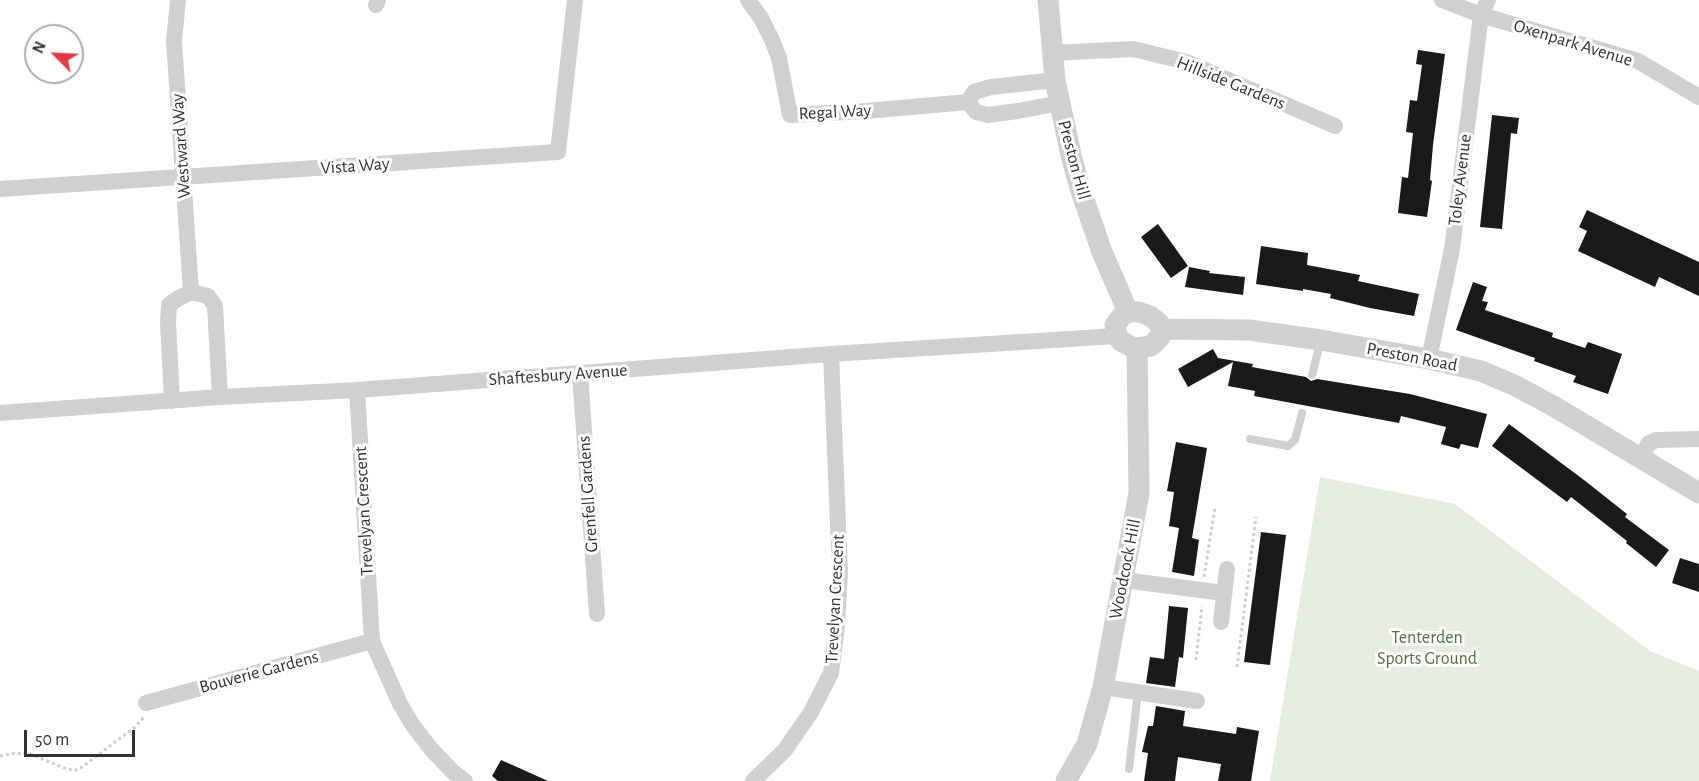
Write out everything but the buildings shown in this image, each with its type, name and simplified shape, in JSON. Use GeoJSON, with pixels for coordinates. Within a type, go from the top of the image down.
{"type":"FeatureCollection","features":[{"type":"Feature","properties":{"kind":"street","name":"Westward Way"},"geometry":{"type":"LineString","coordinates":[[178,0],[174,41],[191,292]]}},
{"type":"Feature","properties":{"kind":"street","name":"Vista Way"},"geometry":{"type":"LineString","coordinates":[[0,189],[558,152],[575,0]]}},
{"type":"Feature","properties":{"kind":"street","name":"Regal Way"},"geometry":{"type":"LineString","coordinates":[[748,0],[761,18],[779,58],[790,115],[968,102],[974,92],[991,87],[1055,80]]}},
{"type":"Feature","properties":{"kind":"street","name":"Preston Hill"},"geometry":{"type":"LineString","coordinates":[[1048,0],[1055,80],[1080,188],[1102,252],[1128,312]]}},
{"type":"Feature","properties":{"kind":"street","name":"Oxenpark Avenue"},"geometry":{"type":"LineString","coordinates":[[1442,0],[1484,8],[1638,61],[1699,97]]}},
{"type":"Feature","properties":{"kind":"street","name":"Toley Avenue"},"geometry":{"type":"LineString","coordinates":[[1429,359],[1452,249],[1484,8]]}},
{"type":"Feature","properties":{"kind":"street","name":"Hillside Gardens"},"geometry":{"type":"LineString","coordinates":[[1052,53],[1133,49],[1187,62],[1335,126]]}},
{"type":"Feature","properties":{"kind":"street"},"geometry":{"type":"LineString","coordinates":[[968,102],[975,112],[988,115],[1060,103]]}},
{"type":"Feature","properties":{"kind":"street"},"geometry":{"type":"LineString","coordinates":[[172,401],[169,305],[177,298],[191,292],[208,296],[215,306],[220,397]]}},
{"type":"Feature","properties":{"kind":"street"},"geometry":{"type":"LineString","coordinates":[[1128,312],[1139,312],[1159,323],[1160,337],[1151,346],[1137,348],[1120,341],[1115,325],[1128,312]]}},
{"type":"Feature","properties":{"kind":"street","name":"Preston Road"},"geometry":{"type":"LineString","coordinates":[[1161,329],[1249,330],[1429,359],[1482,371],[1516,386],[1699,492]]}},
{"type":"Feature","properties":{"kind":"street","name":"Shaftesbury Avenue"},"geometry":{"type":"LineString","coordinates":[[0,413],[1117,336]]}},
{"type":"Feature","properties":{"kind":"street","name":"Woodcock Hill"},"geometry":{"type":"LineString","coordinates":[[1066,781],[1087,744],[1102,687],[1139,493],[1137,348]]}},
{"type":"Feature","properties":{"kind":"street","name":"Trevelyan Crescent"},"geometry":{"type":"LineString","coordinates":[[753,781],[785,750],[811,712],[831,673],[837,626],[840,572],[831,354]]}},
{"type":"Feature","properties":{"kind":"street","name":"Grenfell Gardens"},"geometry":{"type":"LineString","coordinates":[[580,374],[597,614]]}},
{"type":"Feature","properties":{"kind":"street","name":"Trevelyan Crescent"},"geometry":{"type":"LineString","coordinates":[[357,390],[372,641],[400,704],[412,724],[431,749],[465,781]]}},
{"type":"Feature","properties":{"kind":"street"},"geometry":{"type":"LineString","coordinates":[[1641,459],[1648,444],[1656,440],[1699,439]]}},
{"type":"Feature","properties":{"kind":"street"},"geometry":{"type":"LineString","coordinates":[[1221,622],[1227,569]]}},
{"type":"Feature","properties":{"kind":"street"},"geometry":{"type":"LineString","coordinates":[[1124,580],[1224,593]]}},
{"type":"Feature","properties":{"kind":"street","name":"Bouverie Gardens"},"geometry":{"type":"LineString","coordinates":[[146,704],[372,641]]}},
{"type":"Feature","properties":{"kind":"street"},"geometry":{"type":"LineString","coordinates":[[1102,687],[1197,701]]}},
{"type":"Feature","properties":{"kind":"lane"},"geometry":{"type":"LineString","coordinates":[[1312,375],[1321,340]]}},
{"type":"Feature","properties":{"kind":"lane"},"geometry":{"type":"LineString","coordinates":[[1250,439],[1288,446],[1295,440],[1302,413]]}},
{"type":"Feature","properties":{"kind":"lane"},"geometry":{"type":"LineString","coordinates":[[1129,769],[1138,692]]}},
{"type":"Feature","properties":{"kind":"path"},"geometry":{"type":"LineString","coordinates":[[1204,583],[1215,507]]}},
{"type":"Feature","properties":{"kind":"path"},"geometry":{"type":"LineString","coordinates":[[1237,667],[1256,517]]}},
{"type":"Feature","properties":{"kind":"path"},"geometry":{"type":"LineString","coordinates":[[1196,660],[1203,599]]}},
{"type":"Feature","properties":{"kind":"path"},"geometry":{"type":"LineString","coordinates":[[0,756],[15,753],[30,754],[67,769],[78,770],[135,727],[147,710],[146,704]]}},
{"type":"Feature","properties":{"kind":"green space","name":"Tenterden Sports Ground"},"geometry":{"type":"Polygon","coordinates":[[[1320,477],[1455,504],[1650,651],[1699,671],[1699,781],[1270,781],[1320,477]]]}}]}
